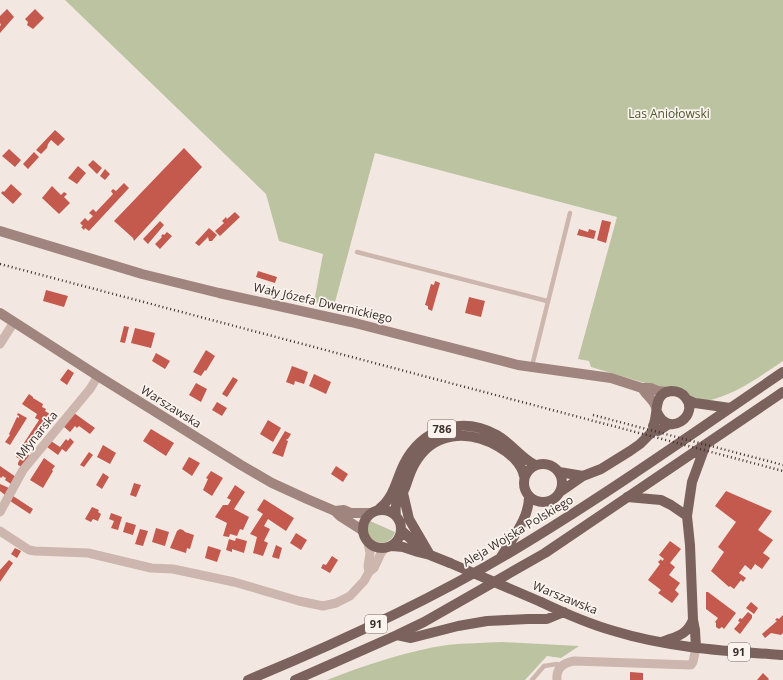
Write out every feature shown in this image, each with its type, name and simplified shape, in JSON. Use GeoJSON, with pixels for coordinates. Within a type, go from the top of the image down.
{"type":"FeatureCollection","features":[{"type":"Feature","properties":{"kind":"main road","name":"Aleja Wojska Polskiego"},"geometry":{"type":"LineString","coordinates":[[248,680],[329,646],[411,607],[500,559],[597,498],[783,372]]}},
{"type":"Feature","properties":{"kind":"main road"},"geometry":{"type":"LineString","coordinates":[[654,430],[653,426],[656,420],[658,400],[668,392],[679,392],[688,400],[695,403],[730,408]]}},
{"type":"Feature","properties":{"kind":"main road"},"geometry":{"type":"LineString","coordinates":[[397,635],[479,591],[545,553],[783,392]]}},
{"type":"Feature","properties":{"kind":"main road"},"geometry":{"type":"LineString","coordinates":[[656,410],[661,419],[669,424],[677,424],[687,416],[689,408],[688,400]]}},
{"type":"Feature","properties":{"kind":"main road"},"geometry":{"type":"LineString","coordinates":[[529,497],[535,501],[546,502],[556,497],[560,492],[583,476],[601,469],[630,451],[640,444],[654,430],[658,431],[669,424]]}},
{"type":"Feature","properties":{"kind":"main road","name":"786"},"geometry":{"type":"LineString","coordinates":[[375,511],[387,502],[402,466],[416,446],[424,438],[443,429],[454,426],[468,425],[488,430],[509,443],[524,458],[534,465]]}},
{"type":"Feature","properties":{"kind":"main road","name":"91"},"geometry":{"type":"LineString","coordinates":[[401,530],[395,508],[397,500],[403,493],[414,465],[421,454],[437,442],[448,437],[470,435],[481,438],[503,449],[518,463],[523,471],[524,486],[529,497]]}},
{"type":"Feature","properties":{"kind":"main road"},"geometry":{"type":"LineString","coordinates":[[696,648],[687,516],[692,482],[706,444]]}},
{"type":"Feature","properties":{"kind":"main road"},"geometry":{"type":"LineString","coordinates":[[524,476],[534,465],[545,464],[551,465],[559,472],[583,476]]}},
{"type":"Feature","properties":{"kind":"main road"},"geometry":{"type":"LineString","coordinates":[[559,472],[562,482],[560,492]]}},
{"type":"Feature","properties":{"kind":"main road"},"geometry":{"type":"LineString","coordinates":[[403,493],[409,519],[427,551]]}},
{"type":"Feature","properties":{"kind":"main road"},"geometry":{"type":"LineString","coordinates":[[500,559],[526,517],[529,506],[529,497]]}},
{"type":"Feature","properties":{"kind":"main road"},"geometry":{"type":"LineString","coordinates":[[627,497],[661,500],[687,516]]}},
{"type":"Feature","properties":{"kind":"main road"},"geometry":{"type":"LineString","coordinates":[[368,543],[365,540],[362,530],[365,518],[375,511],[386,510],[396,516]]}},
{"type":"Feature","properties":{"kind":"main road"},"geometry":{"type":"LineString","coordinates":[[389,547],[396,542],[401,530]]}},
{"type":"Feature","properties":{"kind":"main road","name":"Warszawska"},"geometry":{"type":"LineString","coordinates":[[401,530],[404,534],[427,551],[450,563],[564,612],[613,631],[660,642],[696,648],[783,655]]}},
{"type":"Feature","properties":{"kind":"main road","name":"91"},"geometry":{"type":"LineString","coordinates":[[368,543],[374,547],[389,547]]}},
{"type":"Feature","properties":{"kind":"main road","name":"Warszawska"},"geometry":{"type":"LineString","coordinates":[[389,547],[403,547],[418,552],[427,551]]}},
{"type":"Feature","properties":{"kind":"main road"},"geometry":{"type":"LineString","coordinates":[[397,635],[411,638],[458,626],[487,621],[547,619],[564,612]]}},
{"type":"Feature","properties":{"kind":"main road"},"geometry":{"type":"LineString","coordinates":[[660,642],[683,634],[689,628],[693,620]]}},
{"type":"Feature","properties":{"kind":"main road","name":"91"},"geometry":{"type":"LineString","coordinates":[[295,680],[397,635]]}},
{"type":"Feature","properties":{"kind":"street","name":"Wały Józefa Dwernickiego"},"geometry":{"type":"LineString","coordinates":[[0,231],[142,274],[219,293],[351,322],[518,365],[611,378],[642,388],[651,388],[658,391],[668,392]]}},
{"type":"Feature","properties":{"kind":"street","name":"Warszawska"},"geometry":{"type":"LineString","coordinates":[[0,313],[98,376],[242,465],[279,486],[335,511],[340,516],[362,530]]}},
{"type":"Feature","properties":{"kind":"street"},"geometry":{"type":"LineString","coordinates":[[0,344],[14,322]]}},
{"type":"Feature","properties":{"kind":"street","name":"Młynarska"},"geometry":{"type":"LineString","coordinates":[[0,512],[23,470],[90,389],[98,376]]}},
{"type":"Feature","properties":{"kind":"street"},"geometry":{"type":"LineString","coordinates":[[642,388],[646,395],[653,401],[656,410]]}},
{"type":"Feature","properties":{"kind":"street","name":"Warszawska"},"geometry":{"type":"LineString","coordinates":[[335,511],[344,510],[351,513],[375,511]]}},
{"type":"Feature","properties":{"kind":"street"},"geometry":{"type":"LineString","coordinates":[[0,531],[29,550],[88,553],[151,568],[173,569],[234,582],[313,605],[323,606],[336,603],[350,596],[374,568],[381,553],[389,547]]}},
{"type":"Feature","properties":{"kind":"street"},"geometry":{"type":"LineString","coordinates":[[368,543],[370,553],[368,566],[369,572]]}},
{"type":"Feature","properties":{"kind":"street"},"geometry":{"type":"LineString","coordinates":[[550,680],[559,673],[566,662],[574,661],[691,665],[696,648]]}},
{"type":"Feature","properties":{"kind":"lane"},"geometry":{"type":"LineString","coordinates":[[532,366],[547,301],[570,214]]}},
{"type":"Feature","properties":{"kind":"lane"},"geometry":{"type":"LineString","coordinates":[[357,252],[547,301]]}},
{"type":"Feature","properties":{"kind":"lane"},"geometry":{"type":"LineString","coordinates":[[532,680],[544,666],[557,664],[559,673]]}},
{"type":"Feature","properties":{"kind":"green space","name":"Las Aniołowski"},"geometry":{"type":"Polygon","coordinates":[[[65,0],[783,0],[783,361],[737,390],[706,401],[591,367],[589,361],[578,359],[617,217],[375,153],[334,306],[314,302],[323,254],[279,241],[266,194],[65,0]]]}},
{"type":"Feature","properties":{"kind":"green space"},"geometry":{"type":"Polygon","coordinates":[[[370,521],[395,532],[387,542],[376,542],[368,534],[370,521]]]}},
{"type":"Feature","properties":{"kind":"green space"},"geometry":{"type":"Polygon","coordinates":[[[502,642],[579,646],[561,658],[547,656],[525,680],[327,680],[371,664],[417,651],[447,645],[502,642]]]}},
{"type":"Feature","properties":{"kind":"building"},"geometry":{"type":"Polygon","coordinates":[[[7,9],[14,17],[0,33],[0,16],[7,9]]]}},
{"type":"Feature","properties":{"kind":"building"},"geometry":{"type":"Polygon","coordinates":[[[35,9],[44,18],[33,29],[27,25],[28,22],[25,19],[35,9]]]}},
{"type":"Feature","properties":{"kind":"building"},"geometry":{"type":"Polygon","coordinates":[[[55,130],[65,139],[58,146],[51,140],[47,148],[41,154],[36,150],[55,130]]]}},
{"type":"Feature","properties":{"kind":"building"},"geometry":{"type":"Polygon","coordinates":[[[184,148],[202,167],[134,241],[133,238],[114,221],[184,148]]]}},
{"type":"Feature","properties":{"kind":"building"},"geometry":{"type":"Polygon","coordinates":[[[9,149],[21,160],[15,167],[2,156],[9,149]]]}},
{"type":"Feature","properties":{"kind":"building"},"geometry":{"type":"Polygon","coordinates":[[[34,152],[39,157],[28,169],[23,164],[34,152]]]}},
{"type":"Feature","properties":{"kind":"building"},"geometry":{"type":"Polygon","coordinates":[[[93,160],[102,168],[97,174],[88,165],[93,160]]]}},
{"type":"Feature","properties":{"kind":"building"},"geometry":{"type":"Polygon","coordinates":[[[78,166],[86,173],[77,184],[68,178],[78,166]]]}},
{"type":"Feature","properties":{"kind":"building"},"geometry":{"type":"Polygon","coordinates":[[[105,169],[110,174],[105,180],[100,176],[105,169]]]}},
{"type":"Feature","properties":{"kind":"building"},"geometry":{"type":"Polygon","coordinates":[[[124,183],[129,188],[89,231],[85,228],[84,230],[80,223],[85,218],[88,221],[93,216],[89,213],[93,209],[96,212],[113,194],[111,191],[113,189],[116,191],[124,183]]]}},
{"type":"Feature","properties":{"kind":"building"},"geometry":{"type":"Polygon","coordinates":[[[11,184],[22,194],[13,204],[1,193],[3,191],[4,192],[11,184]]]}},
{"type":"Feature","properties":{"kind":"building"},"geometry":{"type":"Polygon","coordinates":[[[52,186],[61,195],[64,192],[67,194],[64,197],[70,203],[59,214],[42,198],[52,186]]]}},
{"type":"Feature","properties":{"kind":"building"},"geometry":{"type":"Polygon","coordinates":[[[235,212],[240,217],[220,236],[215,231],[224,223],[222,221],[226,217],[227,219],[235,212]]]}},
{"type":"Feature","properties":{"kind":"building"},"geometry":{"type":"Polygon","coordinates":[[[602,220],[611,222],[606,243],[597,240],[602,220]]]}},
{"type":"Feature","properties":{"kind":"building"},"geometry":{"type":"Polygon","coordinates":[[[160,221],[164,225],[148,244],[143,239],[160,221]]]}},
{"type":"Feature","properties":{"kind":"building"},"geometry":{"type":"Polygon","coordinates":[[[209,228],[217,235],[212,241],[209,241],[208,237],[199,246],[195,243],[209,228]]]}},
{"type":"Feature","properties":{"kind":"building"},"geometry":{"type":"Polygon","coordinates":[[[579,229],[588,232],[589,229],[596,231],[594,239],[577,235],[579,229]]]}},
{"type":"Feature","properties":{"kind":"building"},"geometry":{"type":"Polygon","coordinates":[[[167,232],[172,236],[160,249],[155,244],[163,234],[164,235],[167,232]]]}},
{"type":"Feature","properties":{"kind":"building"},"geometry":{"type":"Polygon","coordinates":[[[258,271],[277,277],[275,283],[256,277],[258,271]]]}},
{"type":"Feature","properties":{"kind":"building"},"geometry":{"type":"Polygon","coordinates":[[[435,281],[440,283],[432,311],[425,305],[431,284],[434,285],[435,281]]]}},
{"type":"Feature","properties":{"kind":"building"},"geometry":{"type":"Polygon","coordinates":[[[46,290],[68,296],[64,307],[43,301],[46,290]]]}},
{"type":"Feature","properties":{"kind":"building"},"geometry":{"type":"Polygon","coordinates":[[[469,297],[485,301],[481,317],[465,313],[469,297]]]}},
{"type":"Feature","properties":{"kind":"building"},"geometry":{"type":"Polygon","coordinates":[[[124,326],[129,327],[125,343],[120,342],[124,326]]]}},
{"type":"Feature","properties":{"kind":"building"},"geometry":{"type":"Polygon","coordinates":[[[135,328],[155,333],[151,348],[131,343],[135,328]]]}},
{"type":"Feature","properties":{"kind":"building"},"geometry":{"type":"Polygon","coordinates":[[[206,350],[215,356],[206,371],[205,370],[201,376],[193,372],[206,350]]]}},
{"type":"Feature","properties":{"kind":"building"},"geometry":{"type":"Polygon","coordinates":[[[156,353],[170,361],[165,369],[152,361],[156,353]]]}},
{"type":"Feature","properties":{"kind":"building"},"geometry":{"type":"Polygon","coordinates":[[[292,366],[308,372],[304,384],[295,381],[294,385],[286,382],[292,366]]]}},
{"type":"Feature","properties":{"kind":"building"},"geometry":{"type":"Polygon","coordinates":[[[68,369],[74,373],[67,385],[60,380],[68,369]]]}},
{"type":"Feature","properties":{"kind":"building"},"geometry":{"type":"Polygon","coordinates":[[[314,374],[331,382],[326,394],[309,386],[314,374]]]}},
{"type":"Feature","properties":{"kind":"building"},"geometry":{"type":"Polygon","coordinates":[[[233,377],[238,380],[227,397],[222,394],[233,377]]]}},
{"type":"Feature","properties":{"kind":"building"},"geometry":{"type":"Polygon","coordinates":[[[196,383],[207,389],[201,402],[189,395],[196,383]]]}},
{"type":"Feature","properties":{"kind":"building"},"geometry":{"type":"Polygon","coordinates":[[[29,394],[43,404],[42,407],[50,414],[44,424],[46,426],[43,430],[45,431],[43,434],[39,432],[25,452],[20,449],[39,420],[35,418],[37,414],[22,404],[29,394]]]}},
{"type":"Feature","properties":{"kind":"building"},"geometry":{"type":"Polygon","coordinates":[[[217,402],[227,408],[222,416],[212,410],[217,402]]]}},
{"type":"Feature","properties":{"kind":"building"},"geometry":{"type":"Polygon","coordinates":[[[18,413],[27,418],[10,445],[5,442],[10,435],[9,434],[17,417],[19,418],[17,415],[18,413]]]}},
{"type":"Feature","properties":{"kind":"building"},"geometry":{"type":"Polygon","coordinates":[[[74,413],[95,428],[90,434],[79,426],[77,428],[75,426],[70,432],[63,426],[74,413]]]}},
{"type":"Feature","properties":{"kind":"building"},"geometry":{"type":"Polygon","coordinates":[[[268,420],[281,428],[273,442],[260,434],[268,420]]]}},
{"type":"Feature","properties":{"kind":"building"},"geometry":{"type":"Polygon","coordinates":[[[151,429],[174,443],[166,456],[143,441],[151,429]]]}},
{"type":"Feature","properties":{"kind":"building"},"geometry":{"type":"Polygon","coordinates":[[[285,431],[291,434],[286,440],[288,441],[283,457],[272,453],[285,431]]]}},
{"type":"Feature","properties":{"kind":"building"},"geometry":{"type":"Polygon","coordinates":[[[70,438],[74,442],[66,452],[62,449],[58,455],[47,447],[51,441],[60,447],[66,439],[68,441],[70,438]]]}},
{"type":"Feature","properties":{"kind":"building"},"geometry":{"type":"Polygon","coordinates":[[[103,445],[116,453],[110,464],[97,457],[103,445]]]}},
{"type":"Feature","properties":{"kind":"building"},"geometry":{"type":"Polygon","coordinates":[[[21,450],[30,456],[22,467],[18,465],[20,459],[16,457],[21,450]]]}},
{"type":"Feature","properties":{"kind":"building"},"geometry":{"type":"Polygon","coordinates":[[[89,452],[93,455],[84,467],[80,465],[89,452]]]}},
{"type":"Feature","properties":{"kind":"building"},"geometry":{"type":"Polygon","coordinates":[[[189,457],[200,463],[192,476],[182,469],[189,457]]]}},
{"type":"Feature","properties":{"kind":"building"},"geometry":{"type":"Polygon","coordinates":[[[44,458],[55,466],[43,488],[30,480],[44,458]]]}},
{"type":"Feature","properties":{"kind":"building"},"geometry":{"type":"Polygon","coordinates":[[[0,466],[16,477],[11,484],[5,480],[6,478],[3,476],[1,478],[0,477],[0,466]]]}},
{"type":"Feature","properties":{"kind":"building"},"geometry":{"type":"Polygon","coordinates":[[[336,466],[348,474],[343,482],[331,474],[336,466]]]}},
{"type":"Feature","properties":{"kind":"building"},"geometry":{"type":"Polygon","coordinates":[[[211,471],[223,478],[212,496],[203,490],[208,479],[206,478],[211,471]]]}},
{"type":"Feature","properties":{"kind":"building"},"geometry":{"type":"Polygon","coordinates":[[[103,473],[109,477],[102,489],[96,485],[103,473]]]}},
{"type":"Feature","properties":{"kind":"building"},"geometry":{"type":"Polygon","coordinates":[[[134,483],[141,485],[136,497],[130,495],[134,483]]]}},
{"type":"Feature","properties":{"kind":"building"},"geometry":{"type":"Polygon","coordinates":[[[0,484],[9,488],[5,495],[0,491],[0,484]]]}},
{"type":"Feature","properties":{"kind":"building"},"geometry":{"type":"Polygon","coordinates":[[[235,485],[245,492],[234,509],[249,517],[243,530],[240,529],[237,536],[230,534],[229,537],[223,536],[227,523],[215,517],[223,505],[228,505],[231,500],[227,498],[235,485]]]}},
{"type":"Feature","properties":{"kind":"building"},"geometry":{"type":"Polygon","coordinates":[[[726,491],[772,511],[758,530],[773,540],[763,553],[770,558],[762,569],[755,564],[751,570],[745,565],[739,573],[746,578],[743,582],[741,580],[734,589],[730,586],[729,587],[711,571],[724,552],[718,547],[736,522],[715,506],[726,491]]]}},
{"type":"Feature","properties":{"kind":"building"},"geometry":{"type":"Polygon","coordinates":[[[13,496],[33,509],[30,514],[10,501],[13,496]]]}},
{"type":"Feature","properties":{"kind":"building"},"geometry":{"type":"Polygon","coordinates":[[[264,499],[294,518],[286,531],[268,519],[264,526],[270,529],[264,541],[268,543],[263,556],[253,553],[257,537],[250,534],[263,514],[257,510],[264,499]]]}},
{"type":"Feature","properties":{"kind":"building"},"geometry":{"type":"Polygon","coordinates":[[[92,507],[99,510],[98,512],[101,514],[98,521],[93,519],[91,522],[85,519],[92,507]]]}},
{"type":"Feature","properties":{"kind":"building"},"geometry":{"type":"Polygon","coordinates":[[[111,513],[122,517],[118,530],[111,528],[114,521],[109,519],[111,513]]]}},
{"type":"Feature","properties":{"kind":"building"},"geometry":{"type":"Polygon","coordinates":[[[126,522],[136,525],[133,535],[123,532],[126,522]]]}},
{"type":"Feature","properties":{"kind":"building"},"geometry":{"type":"Polygon","coordinates":[[[156,528],[169,532],[165,546],[152,542],[156,528]]]}},
{"type":"Feature","properties":{"kind":"building"},"geometry":{"type":"Polygon","coordinates":[[[140,529],[148,531],[143,546],[135,544],[140,529]]]}},
{"type":"Feature","properties":{"kind":"building"},"geometry":{"type":"Polygon","coordinates":[[[180,529],[194,535],[190,549],[187,548],[186,553],[170,548],[177,531],[180,529]]]}},
{"type":"Feature","properties":{"kind":"building"},"geometry":{"type":"Polygon","coordinates":[[[296,533],[307,540],[301,550],[290,543],[296,533]]]}},
{"type":"Feature","properties":{"kind":"building"},"geometry":{"type":"Polygon","coordinates":[[[236,538],[247,541],[244,553],[232,549],[232,552],[226,550],[229,539],[235,541],[236,538]]]}},
{"type":"Feature","properties":{"kind":"building"},"geometry":{"type":"Polygon","coordinates":[[[670,541],[681,549],[670,563],[675,567],[669,575],[680,583],[675,590],[679,594],[672,603],[658,593],[661,590],[648,580],[660,564],[658,562],[661,559],[662,561],[664,559],[659,555],[670,541]]]}},
{"type":"Feature","properties":{"kind":"building"},"geometry":{"type":"Polygon","coordinates":[[[276,545],[282,548],[279,559],[272,557],[276,545]]]}},
{"type":"Feature","properties":{"kind":"building"},"geometry":{"type":"Polygon","coordinates":[[[208,546],[221,550],[217,562],[205,558],[208,546]]]}},
{"type":"Feature","properties":{"kind":"building"},"geometry":{"type":"Polygon","coordinates":[[[15,548],[21,551],[17,558],[11,554],[15,548]]]}},
{"type":"Feature","properties":{"kind":"building"},"geometry":{"type":"Polygon","coordinates":[[[332,556],[338,560],[330,573],[321,568],[323,564],[326,565],[332,556]]]}},
{"type":"Feature","properties":{"kind":"building"},"geometry":{"type":"Polygon","coordinates":[[[9,560],[13,563],[0,582],[0,570],[9,560]]]}},
{"type":"Feature","properties":{"kind":"building"},"geometry":{"type":"Polygon","coordinates":[[[706,592],[736,613],[724,629],[722,627],[719,629],[716,627],[715,622],[718,618],[706,609],[706,592]]]}},
{"type":"Feature","properties":{"kind":"building"},"geometry":{"type":"Polygon","coordinates":[[[751,602],[758,608],[754,614],[746,608],[751,602]]]}},
{"type":"Feature","properties":{"kind":"building"},"geometry":{"type":"Polygon","coordinates":[[[748,612],[752,615],[752,618],[740,634],[734,629],[740,622],[738,621],[740,618],[742,619],[748,612]]]}},
{"type":"Feature","properties":{"kind":"building"},"geometry":{"type":"Polygon","coordinates":[[[783,615],[783,633],[781,635],[771,633],[765,638],[762,634],[777,621],[775,620],[777,618],[779,619],[783,615]]]}},
{"type":"Feature","properties":{"kind":"building"},"geometry":{"type":"Polygon","coordinates":[[[630,672],[643,673],[643,680],[630,680],[630,672]]]}},
{"type":"Feature","properties":{"kind":"building"},"geometry":{"type":"Polygon","coordinates":[[[763,673],[769,679],[757,680],[763,673]]]}},
{"type":"Feature","properties":{"kind":"railway"},"geometry":{"type":"LineString","coordinates":[[0,264],[783,471]]}},
{"type":"Feature","properties":{"kind":"railway"},"geometry":{"type":"LineString","coordinates":[[593,415],[783,465]]}}]}
